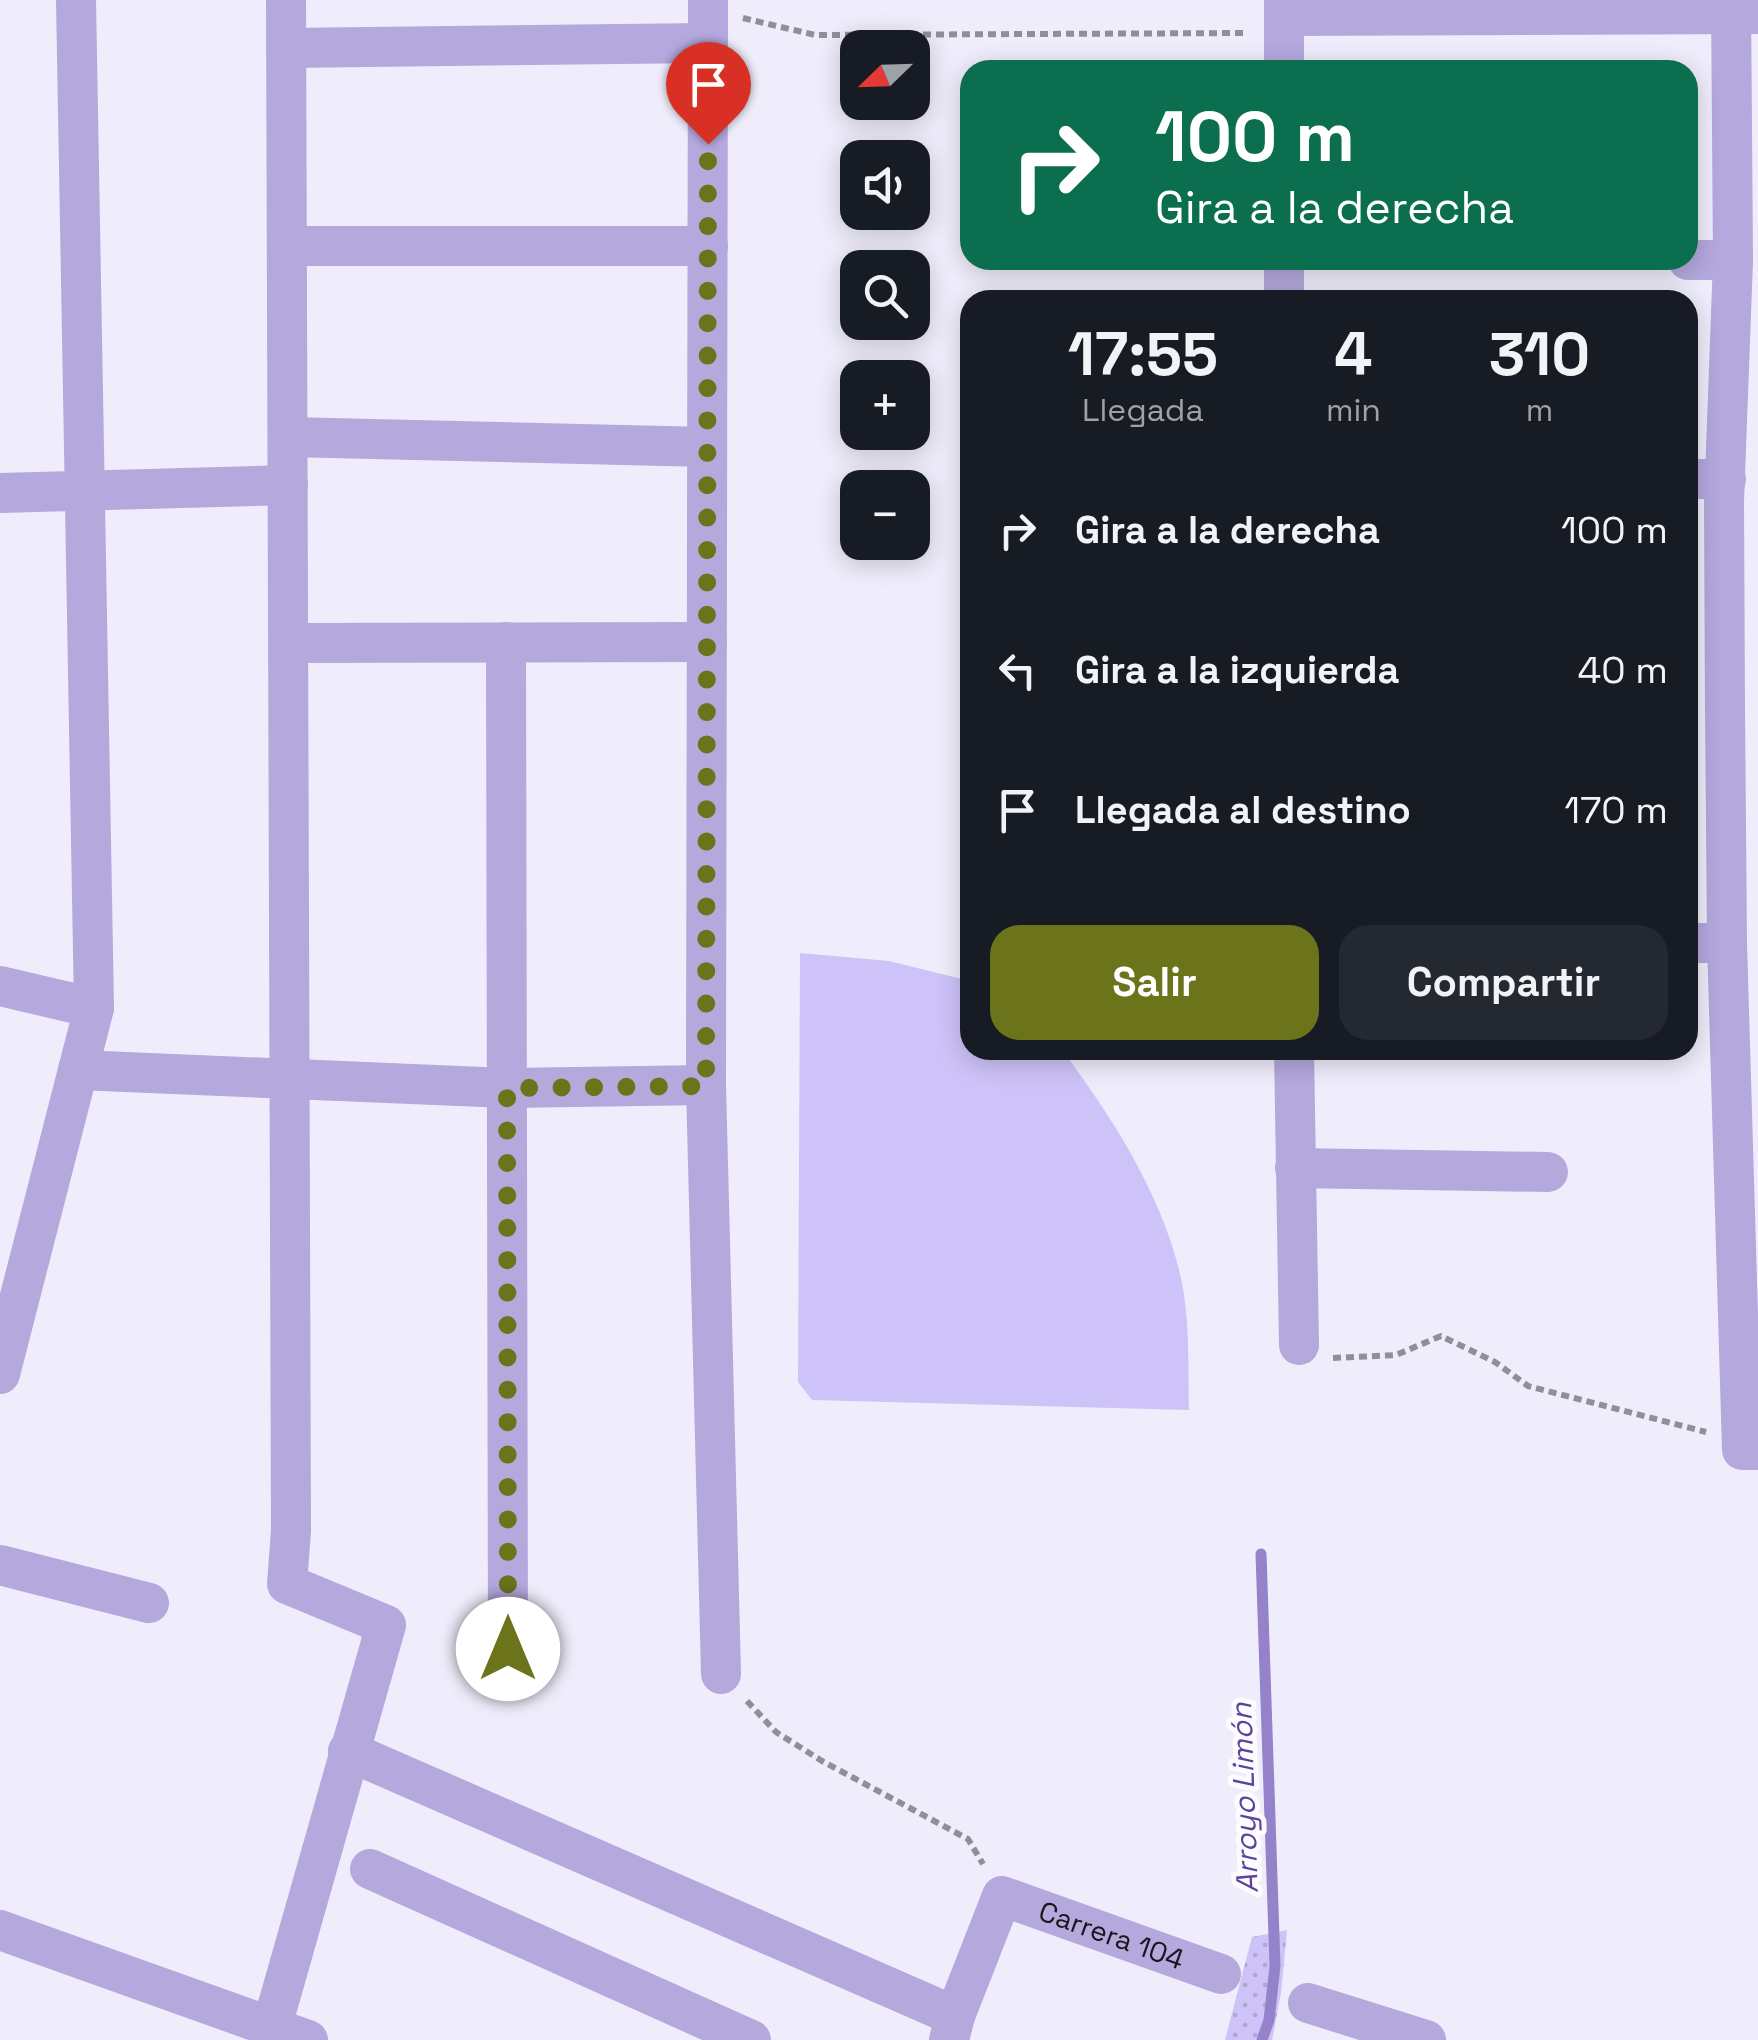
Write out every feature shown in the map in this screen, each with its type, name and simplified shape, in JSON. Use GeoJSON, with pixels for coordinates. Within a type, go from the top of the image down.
{"type":"FeatureCollection","features":[{"type":"Feature","properties":{"kind":"street"},"geometry":{"type":"LineString","coordinates":[[0,1374],[94,1008],[76,0]]}},
{"type":"Feature","properties":{"kind":"street"},"geometry":{"type":"LineString","coordinates":[[0,1930],[283,2036],[348,1751],[386,1625],[287,1584],[291,1531],[292,1080],[286,0]]}},
{"type":"Feature","properties":{"kind":"street"},"geometry":{"type":"LineString","coordinates":[[1284,30],[1740,9],[1724,491],[1706,709],[1727,943],[1744,990],[1750,1450]]}},
{"type":"Feature","properties":{"kind":"street"},"geometry":{"type":"LineString","coordinates":[[286,48],[715,19],[708,246],[706,1086],[721,1674]]}},
{"type":"Feature","properties":{"kind":"street"},"geometry":{"type":"LineString","coordinates":[[287,246],[708,246]]}},
{"type":"Feature","properties":{"kind":"street"},"geometry":{"type":"LineString","coordinates":[[1698,260],[1733,260]]}},
{"type":"Feature","properties":{"kind":"street"},"geometry":{"type":"LineString","coordinates":[[288,437],[707,447]]}},
{"type":"Feature","properties":{"kind":"street"},"geometry":{"type":"LineString","coordinates":[[0,494],[288,485]]}},
{"type":"Feature","properties":{"kind":"street"},"geometry":{"type":"LineString","coordinates":[[506,642],[508,1649]]}},
{"type":"Feature","properties":{"kind":"street"},"geometry":{"type":"LineString","coordinates":[[289,643],[706,642]]}},
{"type":"Feature","properties":{"kind":"street"},"geometry":{"type":"LineString","coordinates":[[1698,944],[1727,943]]}},
{"type":"Feature","properties":{"kind":"street"},"geometry":{"type":"LineString","coordinates":[[0,986],[94,1008]]}},
{"type":"Feature","properties":{"kind":"street"},"geometry":{"type":"LineString","coordinates":[[1294,1060],[1299,1344]]}},
{"type":"Feature","properties":{"kind":"street"},"geometry":{"type":"LineString","coordinates":[[78,1070],[507,1088],[706,1086]]}},
{"type":"Feature","properties":{"kind":"street"},"geometry":{"type":"LineString","coordinates":[[1295,1168],[1548,1172]]}},
{"type":"Feature","properties":{"kind":"street"},"geometry":{"type":"LineString","coordinates":[[0,1565],[148,1603]]}},
{"type":"Feature","properties":{"kind":"street"},"geometry":{"type":"LineString","coordinates":[[348,1751],[952,2028],[1002,1896]]}},
{"type":"Feature","properties":{"kind":"street"},"geometry":{"type":"LineString","coordinates":[[370,1869],[751,2040]]}},
{"type":"Feature","properties":{"kind":"street","name":"Carrera 104"},"geometry":{"type":"LineString","coordinates":[[1002,1896],[1220,1974]]}},
{"type":"Feature","properties":{"kind":"street"},"geometry":{"type":"LineString","coordinates":[[1308,2003],[1424,2040]]}},
{"type":"Feature","properties":{"kind":"path"},"geometry":{"type":"LineString","coordinates":[[715,19],[816,35],[1284,30]]}},
{"type":"Feature","properties":{"kind":"path"},"geometry":{"type":"LineString","coordinates":[[1299,1344],[1310,1359],[1370,1358],[1396,1355],[1441,1336],[1495,1362],[1528,1386],[1697,1428],[1750,1450]]}},
{"type":"Feature","properties":{"kind":"path"},"geometry":{"type":"LineString","coordinates":[[721,1674],[776,1732],[822,1762],[968,1839],[1002,1896]]}},
{"type":"Feature","properties":{"kind":"shaded area"},"geometry":{"type":"Polygon","coordinates":[[[800,953],[889,961],[960,979],[960,1060],[1069,1060],[1134,1158],[1162,1217],[1181,1278],[1188,1343],[1189,1410],[812,1400],[798,1382],[800,953]]]}},
{"type":"Feature","properties":{"kind":"shaded area"},"geometry":{"type":"Polygon","coordinates":[[[1287,1930],[1272,2040],[1225,2040],[1252,1937],[1287,1930]]]}},
{"type":"Feature","properties":{"kind":"waterway","name":"Arroyo Limón"},"geometry":{"type":"LineString","coordinates":[[1261,1554],[1275,1966],[1269,2020],[1262,2040]]}},
{"type":"Feature","properties":{"kind":"route"},"geometry":{"type":"LineString","coordinates":[[508,1649],[507,1088],[706,1086],[708,144]]}}]}
